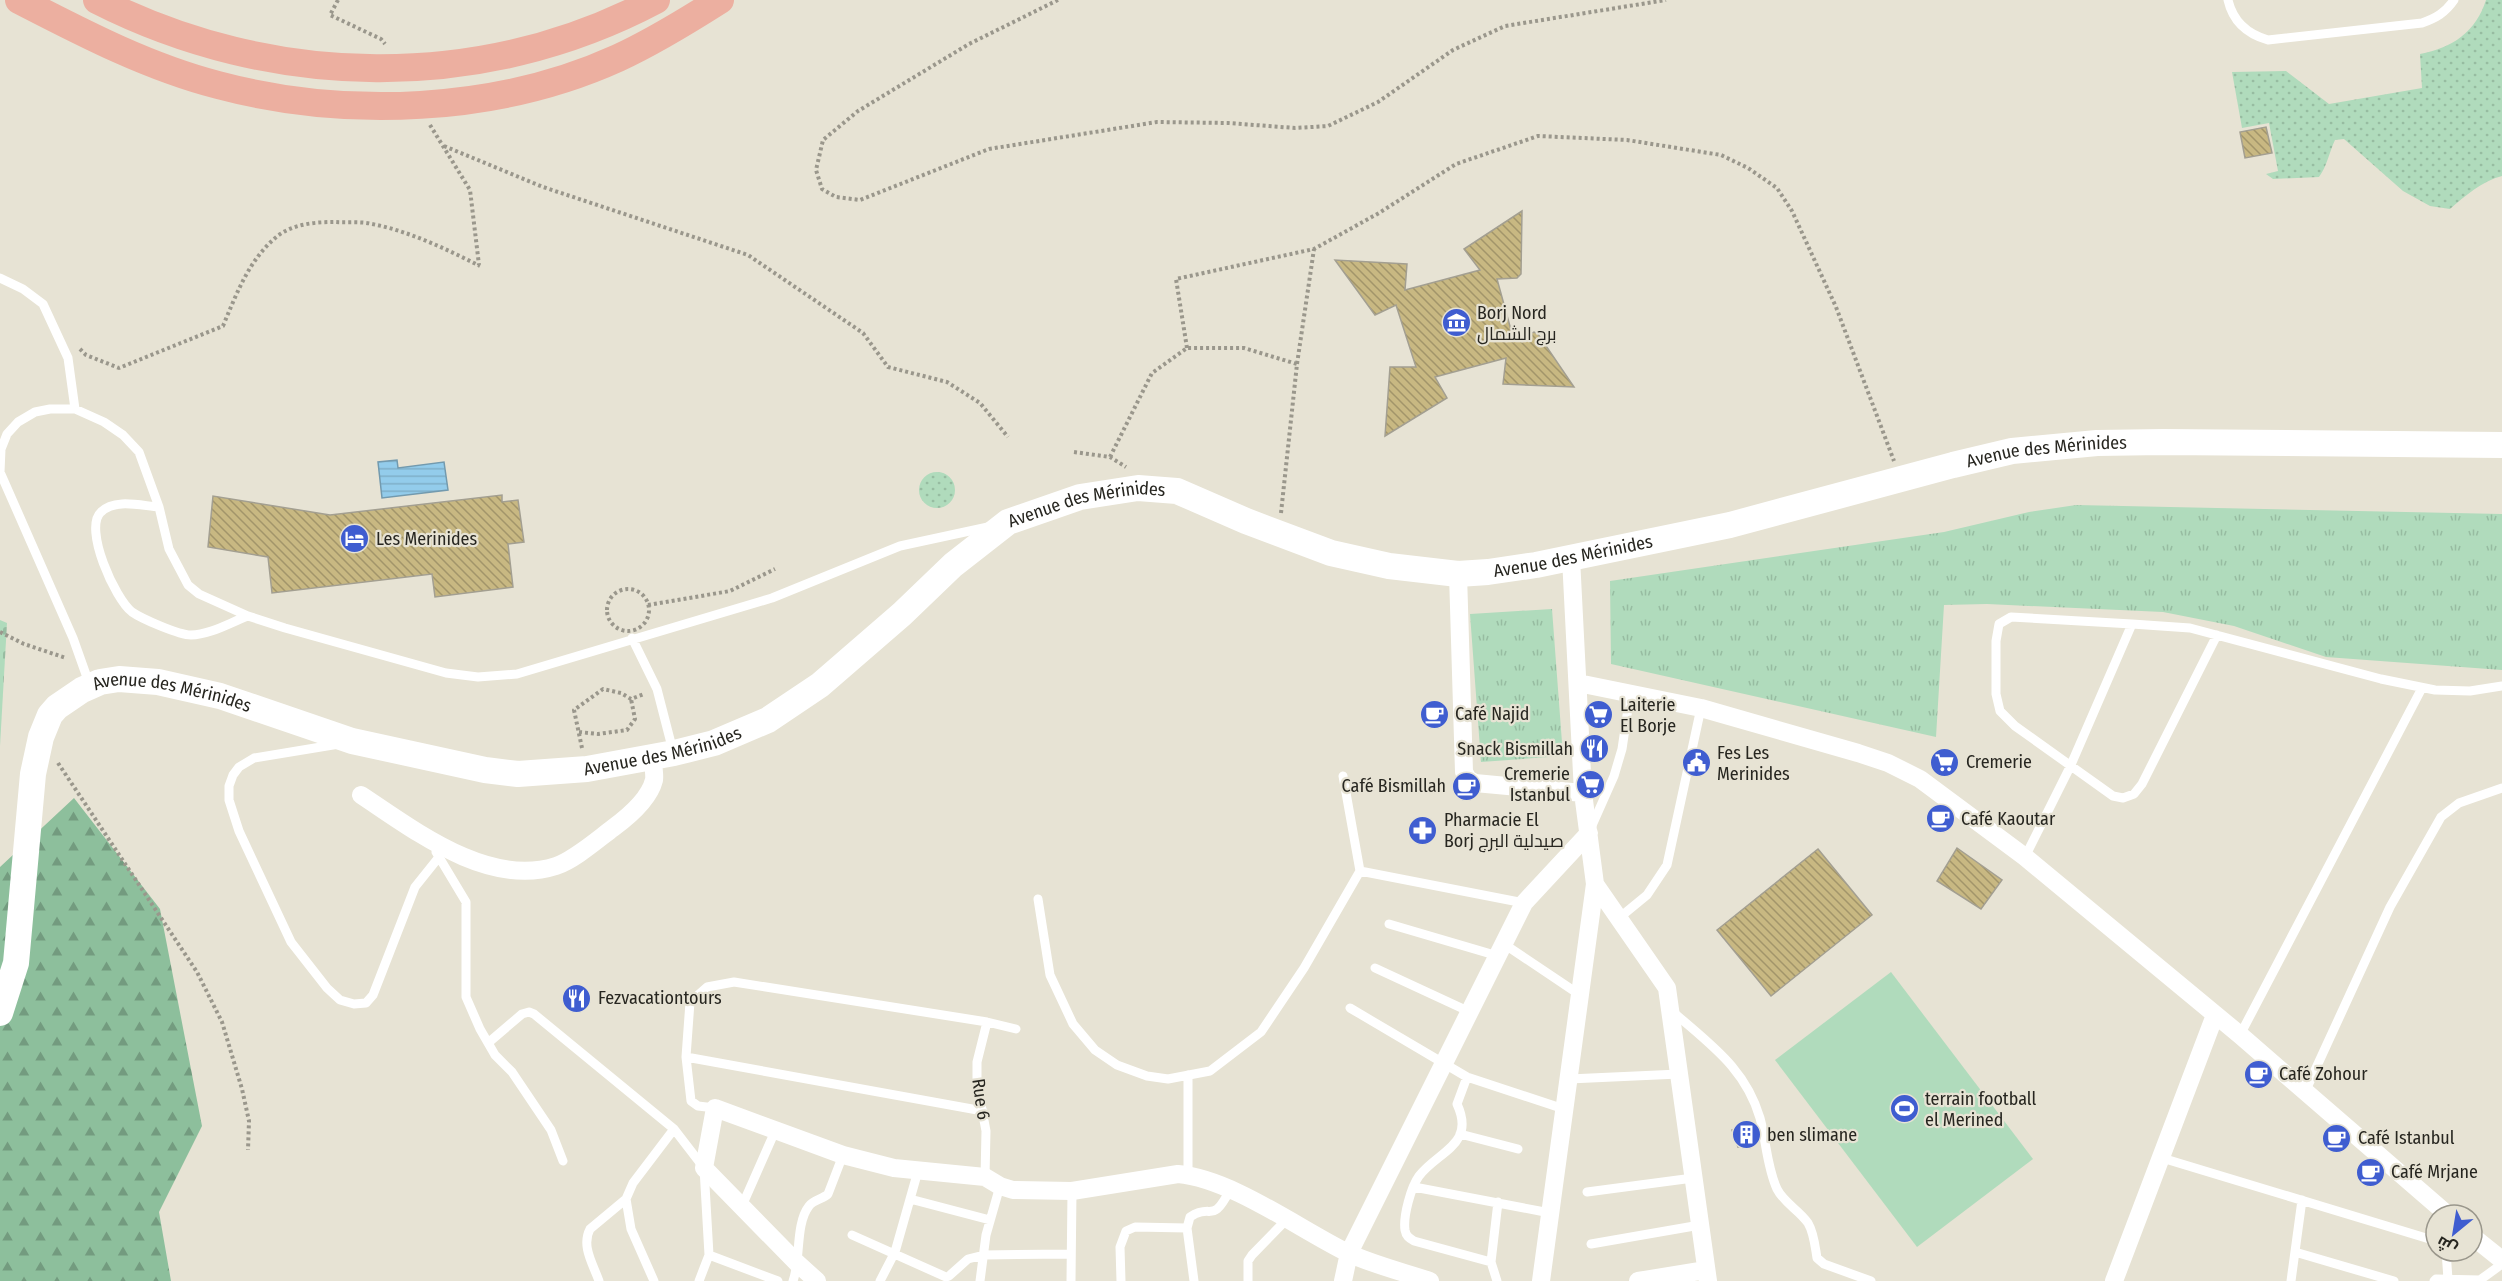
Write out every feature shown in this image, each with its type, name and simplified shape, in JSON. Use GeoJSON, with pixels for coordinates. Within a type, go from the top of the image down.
{"type":"FeatureCollection","features":[{"type":"Feature","properties":{"kind":"main road"},"geometry":{"type":"LineString","coordinates":[[19,0],[129,54],[218,85],[299,100],[344,104],[418,105],[477,100],[523,90],[574,74],[617,58],[682,24],[720,0]]}},
{"type":"Feature","properties":{"kind":"main road"},"geometry":{"type":"LineString","coordinates":[[97,0],[177,34],[263,57],[337,68],[406,69],[454,64],[557,43],[592,30],[656,0]]}},
{"type":"Feature","properties":{"kind":"main road","name":"Avenue des Mérinides"},"geometry":{"type":"LineString","coordinates":[[0,1013],[16,963],[33,774],[40,737],[50,715],[57,707],[100,682],[119,680],[170,685],[220,696],[352,741],[485,770],[518,774],[587,769],[663,756],[720,741],[747,730],[807,695],[902,614],[953,565],[1008,522],[1080,497],[1151,488],[1186,494],[1279,534],[1360,560],[1428,572],[1458,574],[1509,570],[1730,525],[1901,478],[2012,451],[2097,443],[2338,442],[2502,445]]}},
{"type":"Feature","properties":{"kind":"street"},"geometry":{"type":"LineString","coordinates":[[1541,1281],[1595,884],[1583,793],[1571,558]]}},
{"type":"Feature","properties":{"kind":"street"},"geometry":{"type":"LineString","coordinates":[[1458,574],[1464,772],[1468,780],[1475,783],[1583,793]]}},
{"type":"Feature","properties":{"kind":"street"},"geometry":{"type":"LineString","coordinates":[[1578,683],[1701,708],[1858,753],[1888,763],[1920,779],[2025,858],[2240,1035],[2434,1203]]}},
{"type":"Feature","properties":{"kind":"street"},"geometry":{"type":"LineString","coordinates":[[361,795],[427,838],[481,865],[524,871],[557,866],[588,847],[628,817],[650,790],[663,756]]}},
{"type":"Feature","properties":{"kind":"street"},"geometry":{"type":"LineString","coordinates":[[1343,1281],[1349,1253],[1524,903],[1589,833]]}},
{"type":"Feature","properties":{"kind":"street"},"geometry":{"type":"LineString","coordinates":[[1595,884],[1667,988],[1707,1275],[1638,1281]]}},
{"type":"Feature","properties":{"kind":"street"},"geometry":{"type":"LineString","coordinates":[[2114,1281],[2215,1015]]}},
{"type":"Feature","properties":{"kind":"street"},"geometry":{"type":"LineString","coordinates":[[817,1281],[704,1168],[715,1108],[843,1155],[894,1168],[993,1182],[1013,1190],[1072,1191],[1178,1174],[1188,1175],[1230,1190],[1392,1275],[1430,1281]]}},
{"type":"Feature","properties":{"kind":"street"},"geometry":{"type":"LineString","coordinates":[[2484,1246],[2502,1262]]}},
{"type":"Feature","properties":{"kind":"lane"},"geometry":{"type":"LineString","coordinates":[[2228,0],[2234,17],[2243,28],[2254,36],[2268,40],[2422,23],[2436,18],[2447,10],[2454,0]]}},
{"type":"Feature","properties":{"kind":"lane"},"geometry":{"type":"LineString","coordinates":[[0,278],[43,304],[68,358],[75,410]]}},
{"type":"Feature","properties":{"kind":"lane"},"geometry":{"type":"LineString","coordinates":[[90,686],[73,638],[0,472],[4,433],[35,412],[50,409],[75,410],[104,422],[123,435],[139,452],[159,507],[169,549],[188,585],[199,594],[248,616],[447,673],[478,677],[517,674],[772,598],[900,546],[1008,522]]}},
{"type":"Feature","properties":{"kind":"lane"},"geometry":{"type":"LineString","coordinates":[[159,507],[122,504],[102,511],[96,519],[97,540],[108,578],[130,611],[165,627],[191,635],[215,629],[248,616]]}},
{"type":"Feature","properties":{"kind":"lane"},"geometry":{"type":"LineString","coordinates":[[2217,635],[2152,766],[2134,795],[2123,798],[2113,796],[2015,726],[2000,711],[1996,694],[1996,641],[1999,624],[2011,617],[2190,628],[2422,688],[2453,692],[2502,686]]}},
{"type":"Feature","properties":{"kind":"lane"},"geometry":{"type":"LineString","coordinates":[[2025,858],[2070,766],[2132,624]]}},
{"type":"Feature","properties":{"kind":"lane"},"geometry":{"type":"LineString","coordinates":[[632,638],[657,689],[663,756]]}},
{"type":"Feature","properties":{"kind":"lane"},"geometry":{"type":"LineString","coordinates":[[2240,1035],[2422,688]]}},
{"type":"Feature","properties":{"kind":"lane"},"geometry":{"type":"LineString","coordinates":[[1589,833],[1617,767],[1630,695]]}},
{"type":"Feature","properties":{"kind":"lane"},"geometry":{"type":"LineString","coordinates":[[1619,918],[1647,895],[1667,865],[1701,708]]}},
{"type":"Feature","properties":{"kind":"lane"},"geometry":{"type":"LineString","coordinates":[[352,741],[254,758],[239,766],[229,786],[229,800],[240,831],[291,942],[327,988],[340,1000],[354,1004],[366,1003],[373,995],[415,887],[439,857]]}},
{"type":"Feature","properties":{"kind":"lane"},"geometry":{"type":"LineString","coordinates":[[1038,899],[1050,975],[1073,1024],[1095,1050],[1118,1065],[1147,1076],[1168,1079],[1210,1071],[1261,1032],[1304,968],[1360,871],[1343,776]]}},
{"type":"Feature","properties":{"kind":"lane"},"geometry":{"type":"LineString","coordinates":[[2305,1093],[2390,907],[2441,817],[2459,803],[2502,788]]}},
{"type":"Feature","properties":{"kind":"lane"},"geometry":{"type":"LineString","coordinates":[[427,838],[466,902],[466,997],[495,1055],[512,1072],[551,1130],[563,1161]]}},
{"type":"Feature","properties":{"kind":"lane"},"geometry":{"type":"LineString","coordinates":[[1360,871],[1524,903]]}},
{"type":"Feature","properties":{"kind":"lane"},"geometry":{"type":"LineString","coordinates":[[1389,924],[1501,950],[1581,995]]}},
{"type":"Feature","properties":{"kind":"lane"},"geometry":{"type":"LineString","coordinates":[[1375,968],[1470,1012]]}},
{"type":"Feature","properties":{"kind":"lane"},"geometry":{"type":"LineString","coordinates":[[715,1108],[698,1106],[691,1101],[686,1057],[690,1002],[706,987],[734,982],[987,1022],[1016,1029]]}},
{"type":"Feature","properties":{"kind":"lane"},"geometry":{"type":"LineString","coordinates":[[1350,1008],[1467,1077],[1564,1109]]}},
{"type":"Feature","properties":{"kind":"lane"},"geometry":{"type":"LineString","coordinates":[[1670,1009],[1737,1069],[1748,1086],[1764,1132],[1774,1183],[1783,1199],[1807,1221],[1812,1231],[1816,1258],[1824,1264],[1871,1281]]}},
{"type":"Feature","properties":{"kind":"lane"},"geometry":{"type":"LineString","coordinates":[[488,1043],[522,1014],[529,1012],[534,1014],[674,1129],[704,1168],[709,1255],[699,1281]]}},
{"type":"Feature","properties":{"kind":"lane","name":"Rue 6"},"geometry":{"type":"LineString","coordinates":[[980,1281],[990,1220],[993,1182],[977,1083],[977,1062],[987,1022]]}},
{"type":"Feature","properties":{"kind":"lane"},"geometry":{"type":"LineString","coordinates":[[686,1057],[983,1111]]}},
{"type":"Feature","properties":{"kind":"lane"},"geometry":{"type":"LineString","coordinates":[[1569,1079],[1679,1074]]}},
{"type":"Feature","properties":{"kind":"lane"},"geometry":{"type":"LineString","coordinates":[[1188,1075],[1188,1175]]}},
{"type":"Feature","properties":{"kind":"lane"},"geometry":{"type":"LineString","coordinates":[[1467,1077],[1457,1104],[1462,1113],[1460,1134],[1452,1148],[1422,1172],[1414,1187],[1405,1220],[1407,1236],[1414,1241],[1491,1262]]}},
{"type":"Feature","properties":{"kind":"lane"},"geometry":{"type":"LineString","coordinates":[[599,1281],[585,1242],[587,1235],[590,1229],[626,1199],[633,1183],[674,1129]]}},
{"type":"Feature","properties":{"kind":"lane"},"geometry":{"type":"LineString","coordinates":[[742,1206],[776,1129]]}},
{"type":"Feature","properties":{"kind":"lane"},"geometry":{"type":"LineString","coordinates":[[1460,1134],[1518,1149]]}},
{"type":"Feature","properties":{"kind":"lane"},"geometry":{"type":"LineString","coordinates":[[793,1281],[804,1216],[810,1204],[828,1194],[843,1155]]}},
{"type":"Feature","properties":{"kind":"lane"},"geometry":{"type":"LineString","coordinates":[[2162,1158],[2424,1238]]}},
{"type":"Feature","properties":{"kind":"lane"},"geometry":{"type":"LineString","coordinates":[[880,1281],[894,1254],[918,1171]]}},
{"type":"Feature","properties":{"kind":"lane"},"geometry":{"type":"LineString","coordinates":[[1587,1192],[1693,1178]]}},
{"type":"Feature","properties":{"kind":"lane"},"geometry":{"type":"LineString","coordinates":[[1414,1187],[1550,1213]]}},
{"type":"Feature","properties":{"kind":"lane"},"geometry":{"type":"LineString","coordinates":[[1194,1281],[1187,1228],[1190,1217],[1214,1213],[1220,1209],[1230,1190]]}},
{"type":"Feature","properties":{"kind":"lane"},"geometry":{"type":"LineString","coordinates":[[1071,1281],[1069,1254],[1072,1191]]}},
{"type":"Feature","properties":{"kind":"lane"},"geometry":{"type":"LineString","coordinates":[[626,1199],[631,1229],[654,1281]]}},
{"type":"Feature","properties":{"kind":"lane"},"geometry":{"type":"LineString","coordinates":[[910,1199],[990,1220]]}},
{"type":"Feature","properties":{"kind":"lane"},"geometry":{"type":"LineString","coordinates":[[2291,1281],[2302,1200]]}},
{"type":"Feature","properties":{"kind":"lane"},"geometry":{"type":"LineString","coordinates":[[1497,1281],[1491,1262],[1498,1202]]}},
{"type":"Feature","properties":{"kind":"lane"},"geometry":{"type":"LineString","coordinates":[[1248,1281],[1248,1261],[1287,1219]]}},
{"type":"Feature","properties":{"kind":"lane"},"geometry":{"type":"LineString","coordinates":[[1590,1244],[1700,1225]]}},
{"type":"Feature","properties":{"kind":"lane"},"geometry":{"type":"LineString","coordinates":[[1121,1281],[1120,1247],[1126,1231],[1135,1227],[1187,1228]]}},
{"type":"Feature","properties":{"kind":"lane"},"geometry":{"type":"LineString","coordinates":[[852,1235],[946,1277],[968,1259],[984,1255],[1069,1254]]}},
{"type":"Feature","properties":{"kind":"lane"},"geometry":{"type":"LineString","coordinates":[[2295,1252],[2394,1281]]}},
{"type":"Feature","properties":{"kind":"lane"},"geometry":{"type":"LineString","coordinates":[[709,1255],[778,1281]]}},
{"type":"Feature","properties":{"kind":"lane"},"geometry":{"type":"LineString","coordinates":[[2434,1281],[2436,1279],[2480,1280],[2502,1262]]}},
{"type":"Feature","properties":{"kind":"lane"},"geometry":{"type":"LineString","coordinates":[[2447,1263],[2448,1279]]}},
{"type":"Feature","properties":{"kind":"path"},"geometry":{"type":"LineString","coordinates":[[338,0],[330,15],[381,39],[406,69]]}},
{"type":"Feature","properties":{"kind":"path"},"geometry":{"type":"LineString","coordinates":[[1058,0],[969,44],[858,111],[823,140],[816,170],[822,189],[836,197],[860,200],[989,149],[1156,122],[1228,123],[1295,128],[1328,126],[1378,102],[1453,50],[1506,26],[1666,0]]}},
{"type":"Feature","properties":{"kind":"path"},"geometry":{"type":"LineString","coordinates":[[54,327],[86,355],[120,368],[134,364],[223,326],[240,284],[275,237],[297,226],[313,222],[371,223],[412,236],[480,266],[470,190],[418,105]]}},
{"type":"Feature","properties":{"kind":"path"},"geometry":{"type":"LineString","coordinates":[[1187,348],[1176,279],[1314,249],[1379,213],[1456,164],[1538,136],[1627,140],[1721,155],[1748,168],[1777,188],[1792,211],[1836,307],[1901,478]]}},
{"type":"Feature","properties":{"kind":"path"},"geometry":{"type":"LineString","coordinates":[[444,146],[553,191],[748,255],[863,333],[888,367],[947,382],[980,403],[1008,437]]}},
{"type":"Feature","properties":{"kind":"path"},"geometry":{"type":"LineString","coordinates":[[1279,534],[1297,364],[1314,249]]}},
{"type":"Feature","properties":{"kind":"path"},"geometry":{"type":"LineString","coordinates":[[1110,457],[1152,373],[1187,348],[1244,348],[1297,364]]}},
{"type":"Feature","properties":{"kind":"path"},"geometry":{"type":"LineString","coordinates":[[608,615],[609,601],[614,595],[626,589],[640,593],[648,605],[730,591],[775,569]]}},
{"type":"Feature","properties":{"kind":"path"},"geometry":{"type":"LineString","coordinates":[[0,632],[50,654],[80,661]]}},
{"type":"Feature","properties":{"kind":"path"},"geometry":{"type":"LineString","coordinates":[[579,732],[598,734],[627,730],[635,719],[631,699],[621,693],[603,689],[574,710],[579,732],[583,749]]}},
{"type":"Feature","properties":{"kind":"path"},"geometry":{"type":"LineString","coordinates":[[631,699],[657,689]]}},
{"type":"Feature","properties":{"kind":"path"},"geometry":{"type":"LineString","coordinates":[[40,737],[191,962],[222,1022],[249,1121],[248,1150]]}},
{"type":"Feature","properties":{"kind":"green space"},"geometry":{"type":"Polygon","coordinates":[[[2486,0],[2502,0],[2502,176],[2481,185],[2450,209],[2430,206],[2403,191],[2344,139],[2335,140],[2319,177],[2273,179],[2266,174],[2278,171],[2269,123],[2242,128],[2232,72],[2286,71],[2329,104],[2422,88],[2420,54],[2442,48],[2461,37],[2476,21],[2486,0]]]}},
{"type":"Feature","properties":{"kind":"green space"},"geometry":{"type":"Polygon","coordinates":[[[937,472],[949,478],[955,490],[949,502],[937,508],[925,502],[919,490],[925,478],[937,472]]]}},
{"type":"Feature","properties":{"kind":"green space"},"geometry":{"type":"Polygon","coordinates":[[[2076,505],[2502,514],[2502,670],[2326,657],[2234,626],[2163,612],[1987,604],[1944,605],[1936,737],[1611,664],[1610,581],[1944,532],[2029,512],[2076,505]]]}},
{"type":"Feature","properties":{"kind":"green space"},"geometry":{"type":"Polygon","coordinates":[[[1552,609],[1563,756],[1481,762],[1470,614],[1552,609]]]}},
{"type":"Feature","properties":{"kind":"green space"},"geometry":{"type":"Polygon","coordinates":[[[0,620],[7,623],[0,746],[0,620]]]}},
{"type":"Feature","properties":{"kind":"green space"},"geometry":{"type":"Polygon","coordinates":[[[74,798],[160,909],[202,1126],[159,1212],[171,1281],[0,1281],[0,867],[74,798]]]}},
{"type":"Feature","properties":{"kind":"green space","name":"terrain football el Merined"},"geometry":{"type":"Polygon","coordinates":[[[1891,972],[2033,1159],[1917,1247],[1775,1060],[1891,972]]]}},
{"type":"Feature","properties":{"kind":"water"},"geometry":{"type":"Polygon","coordinates":[[[397,460],[398,468],[444,462],[448,490],[382,498],[378,462],[397,460]]]}},
{"type":"Feature","properties":{"kind":"building"},"geometry":{"type":"Polygon","coordinates":[[[2266,127],[2272,153],[2245,158],[2240,132],[2266,127]]]}},
{"type":"Feature","properties":{"kind":"building","name":"Borj Nord برج الشمال"},"geometry":{"type":"Polygon","coordinates":[[[1522,211],[1521,274],[1517,278],[1497,279],[1514,341],[1534,332],[1538,334],[1574,387],[1503,384],[1506,358],[1435,377],[1447,398],[1385,436],[1390,367],[1416,367],[1396,305],[1375,315],[1335,260],[1407,264],[1405,290],[1480,270],[1464,249],[1522,211]]]}},
{"type":"Feature","properties":{"kind":"building"},"geometry":{"type":"Polygon","coordinates":[[[502,495],[502,502],[518,500],[524,542],[508,544],[513,587],[435,597],[432,574],[272,593],[268,557],[208,547],[213,496],[330,515],[502,495]]]}},
{"type":"Feature","properties":{"kind":"building"},"geometry":{"type":"Polygon","coordinates":[[[1957,848],[2002,880],[1981,909],[1937,881],[1957,848]]]}},
{"type":"Feature","properties":{"kind":"building"},"geometry":{"type":"Polygon","coordinates":[[[1818,849],[1872,915],[1771,996],[1717,930],[1818,849]]]}},
{"type":"Feature","properties":{"kind":"building","name":"ben slimane"},"geometry":{"type":"Polygon","coordinates":[[[1754,1123],[1758,1141],[1738,1147],[1732,1130],[1754,1123]]]}},
{"type":"Feature","properties":{"kind":"place","name":"Borj Nord برج الشمال"},"geometry":{"type":"Point","coordinates":[1456,323]}},
{"type":"Feature","properties":{"kind":"place","name":"Les Merinides"},"geometry":{"type":"Point","coordinates":[355,539]}},
{"type":"Feature","properties":{"kind":"place","name":"Café Najid"},"geometry":{"type":"Point","coordinates":[1434,714]}},
{"type":"Feature","properties":{"kind":"place","name":"Laiterie El Borje"},"geometry":{"type":"Point","coordinates":[1599,715]}},
{"type":"Feature","properties":{"kind":"place","name":"Snack Bismillah"},"geometry":{"type":"Point","coordinates":[1594,749]}},
{"type":"Feature","properties":{"kind":"place","name":"Cremerie"},"geometry":{"type":"Point","coordinates":[1945,762]}},
{"type":"Feature","properties":{"kind":"place","name":"Fes Les Merinides"},"geometry":{"type":"Point","coordinates":[1696,763]}},
{"type":"Feature","properties":{"kind":"place","name":"Cremerie Istanbul"},"geometry":{"type":"Point","coordinates":[1591,784]}},
{"type":"Feature","properties":{"kind":"place","name":"Café Bismillah"},"geometry":{"type":"Point","coordinates":[1467,786]}},
{"type":"Feature","properties":{"kind":"place","name":"Café Kaoutar"},"geometry":{"type":"Point","coordinates":[1940,819]}},
{"type":"Feature","properties":{"kind":"place","name":"Pharmacie El Borj صيدلية البرج"},"geometry":{"type":"Point","coordinates":[1423,830]}},
{"type":"Feature","properties":{"kind":"place","name":"Fezvacationtours"},"geometry":{"type":"Point","coordinates":[577,998]}},
{"type":"Feature","properties":{"kind":"place","name":"Café Zohour"},"geometry":{"type":"Point","coordinates":[2258,1074]}},
{"type":"Feature","properties":{"kind":"place","name":"terrain football el Merined"},"geometry":{"type":"Point","coordinates":[1904,1109]}},
{"type":"Feature","properties":{"kind":"place","name":"ben slimane"},"geometry":{"type":"Point","coordinates":[1746,1135]}},
{"type":"Feature","properties":{"kind":"place","name":"Café Istanbul"},"geometry":{"type":"Point","coordinates":[2337,1138]}},
{"type":"Feature","properties":{"kind":"place","name":"Café Mrjane"},"geometry":{"type":"Point","coordinates":[2370,1172]}}]}
